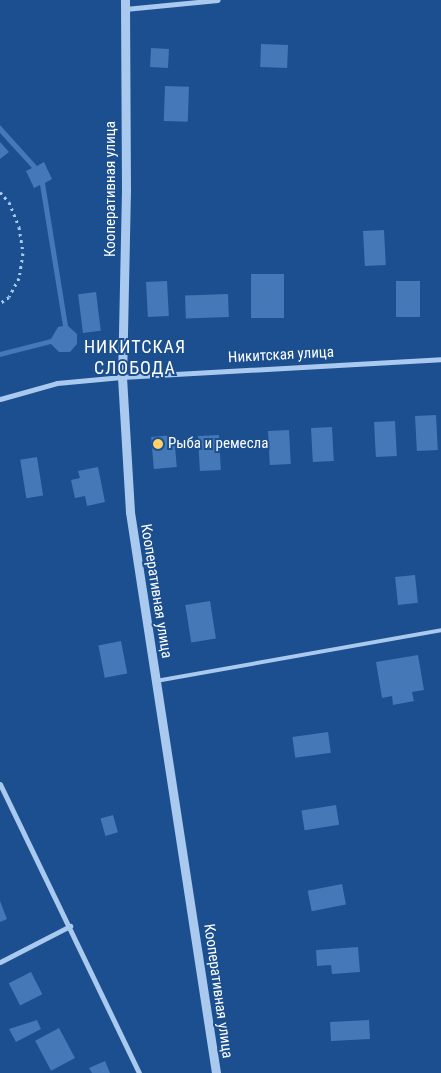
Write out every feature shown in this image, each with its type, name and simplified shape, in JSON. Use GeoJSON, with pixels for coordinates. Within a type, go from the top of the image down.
{"type":"FeatureCollection","features":[{"type":"Feature","properties":{"kind":"street"},"geometry":{"type":"LineString","coordinates":[[125,5],[218,0]]}},
{"type":"Feature","properties":{"kind":"street","name":"Кооперативная улица"},"geometry":{"type":"LineString","coordinates":[[125,5],[122,376],[130,512],[216,1073]]}},
{"type":"Feature","properties":{"kind":"street","name":"Никитская улица"},"geometry":{"type":"LineString","coordinates":[[0,399],[57,383],[122,376],[441,359]]}},
{"type":"Feature","properties":{"kind":"street"},"geometry":{"type":"LineString","coordinates":[[0,784],[70,926],[139,1073]]}},
{"type":"Feature","properties":{"kind":"street"},"geometry":{"type":"LineString","coordinates":[[0,962],[70,926]]}},
{"type":"Feature","properties":{"kind":"lane"},"geometry":{"type":"LineString","coordinates":[[156,681],[441,630]]}},
{"type":"Feature","properties":{"kind":"path"},"geometry":{"type":"LineString","coordinates":[[0,192],[9,202],[19,227],[23,253],[20,278],[9,297],[0,303]]}},
{"type":"Feature","properties":{"kind":"building"},"geometry":{"type":"Polygon","coordinates":[[[261,44],[288,45],[287,68],[260,67],[261,44]]]}},
{"type":"Feature","properties":{"kind":"building"},"geometry":{"type":"Polygon","coordinates":[[[151,48],[169,49],[168,68],[150,67],[151,48]]]}},
{"type":"Feature","properties":{"kind":"building"},"geometry":{"type":"Polygon","coordinates":[[[165,86],[189,87],[188,122],[164,121],[165,86]]]}},
{"type":"Feature","properties":{"kind":"building"},"geometry":{"type":"Polygon","coordinates":[[[0,125],[37,166],[44,162],[52,179],[45,183],[68,326],[77,334],[77,344],[70,352],[59,352],[51,344],[0,357],[0,352],[51,339],[58,327],[63,326],[40,185],[34,188],[26,171],[32,168],[0,133],[0,125]]]}},
{"type":"Feature","properties":{"kind":"building"},"geometry":{"type":"Polygon","coordinates":[[[0,142],[9,152],[0,159],[0,142]]]}},
{"type":"Feature","properties":{"kind":"building"},"geometry":{"type":"Polygon","coordinates":[[[384,230],[386,265],[365,266],[363,231],[384,230]]]}},
{"type":"Feature","properties":{"kind":"building"},"geometry":{"type":"Polygon","coordinates":[[[251,274],[284,274],[284,318],[251,318],[251,274]]]}},
{"type":"Feature","properties":{"kind":"building"},"geometry":{"type":"Polygon","coordinates":[[[167,281],[169,316],[148,317],[146,282],[167,281]]]}},
{"type":"Feature","properties":{"kind":"building"},"geometry":{"type":"Polygon","coordinates":[[[396,281],[420,281],[420,317],[396,317],[396,281]]]}},
{"type":"Feature","properties":{"kind":"building"},"geometry":{"type":"Polygon","coordinates":[[[96,292],[101,331],[83,333],[78,294],[96,292]]]}},
{"type":"Feature","properties":{"kind":"building"},"geometry":{"type":"Polygon","coordinates":[[[228,294],[229,317],[186,318],[185,296],[228,294]]]}},
{"type":"Feature","properties":{"kind":"building"},"geometry":{"type":"Polygon","coordinates":[[[436,415],[438,450],[417,451],[415,416],[436,415]]]}},
{"type":"Feature","properties":{"kind":"building"},"geometry":{"type":"Polygon","coordinates":[[[395,421],[397,456],[376,457],[374,422],[395,421]]]}},
{"type":"Feature","properties":{"kind":"building"},"geometry":{"type":"Polygon","coordinates":[[[332,427],[334,461],[313,462],[311,428],[332,427]]]}},
{"type":"Feature","properties":{"kind":"building"},"geometry":{"type":"Polygon","coordinates":[[[289,430],[291,464],[270,465],[268,431],[289,430]]]}},
{"type":"Feature","properties":{"kind":"building"},"geometry":{"type":"Polygon","coordinates":[[[174,435],[177,467],[154,469],[151,437],[174,435]]]}},
{"type":"Feature","properties":{"kind":"building"},"geometry":{"type":"Polygon","coordinates":[[[219,435],[221,470],[200,471],[198,436],[219,435]]]}},
{"type":"Feature","properties":{"kind":"building"},"geometry":{"type":"Polygon","coordinates":[[[37,457],[43,496],[26,498],[20,460],[37,457]]]}},
{"type":"Feature","properties":{"kind":"building"},"geometry":{"type":"Polygon","coordinates":[[[98,467],[105,502],[87,506],[85,496],[75,498],[71,480],[80,478],[78,471],[98,467]]]}},
{"type":"Feature","properties":{"kind":"building"},"geometry":{"type":"Polygon","coordinates":[[[415,575],[418,603],[398,605],[395,577],[415,575]]]}},
{"type":"Feature","properties":{"kind":"building"},"geometry":{"type":"Polygon","coordinates":[[[210,601],[216,639],[191,642],[185,605],[210,601]]]}},
{"type":"Feature","properties":{"kind":"building"},"geometry":{"type":"Polygon","coordinates":[[[121,641],[127,673],[105,678],[98,645],[121,641]]]}},
{"type":"Feature","properties":{"kind":"building"},"geometry":{"type":"Polygon","coordinates":[[[418,655],[424,690],[412,692],[414,701],[393,705],[392,696],[382,698],[376,662],[418,655]]]}},
{"type":"Feature","properties":{"kind":"building"},"geometry":{"type":"Polygon","coordinates":[[[328,732],[331,753],[295,758],[292,737],[328,732]]]}},
{"type":"Feature","properties":{"kind":"building"},"geometry":{"type":"Polygon","coordinates":[[[336,805],[339,825],[305,830],[301,810],[336,805]]]}},
{"type":"Feature","properties":{"kind":"building"},"geometry":{"type":"Polygon","coordinates":[[[113,815],[118,832],[105,836],[101,819],[113,815]]]}},
{"type":"Feature","properties":{"kind":"building"},"geometry":{"type":"Polygon","coordinates":[[[342,884],[346,905],[312,911],[308,891],[342,884]]]}},
{"type":"Feature","properties":{"kind":"building"},"geometry":{"type":"Polygon","coordinates":[[[0,901],[7,919],[0,922],[0,901]]]}},
{"type":"Feature","properties":{"kind":"building"},"geometry":{"type":"Polygon","coordinates":[[[358,947],[360,972],[332,974],[331,965],[317,966],[316,950],[358,947]]]}},
{"type":"Feature","properties":{"kind":"building"},"geometry":{"type":"Polygon","coordinates":[[[31,972],[42,994],[20,1006],[9,983],[31,972]]]}},
{"type":"Feature","properties":{"kind":"building"},"geometry":{"type":"Polygon","coordinates":[[[37,1020],[41,1029],[16,1042],[9,1029],[37,1020]]]}},
{"type":"Feature","properties":{"kind":"building"},"geometry":{"type":"Polygon","coordinates":[[[369,1020],[370,1039],[331,1041],[330,1022],[369,1020]]]}},
{"type":"Feature","properties":{"kind":"building"},"geometry":{"type":"Polygon","coordinates":[[[59,1028],[75,1058],[51,1071],[35,1041],[59,1028]]]}},
{"type":"Feature","properties":{"kind":"building"},"geometry":{"type":"Polygon","coordinates":[[[105,1061],[110,1073],[92,1073],[89,1068],[105,1061]]]}},
{"type":"Feature","properties":{"kind":"place","name":"Рыба и ремесла"},"geometry":{"type":"Point","coordinates":[158,444]}},
{"type":"Feature","properties":{"kind":"district","name":"НИКИТСКАЯ СЛОБОДА"},"geometry":{"type":"Point","coordinates":[135,358]}}]}
